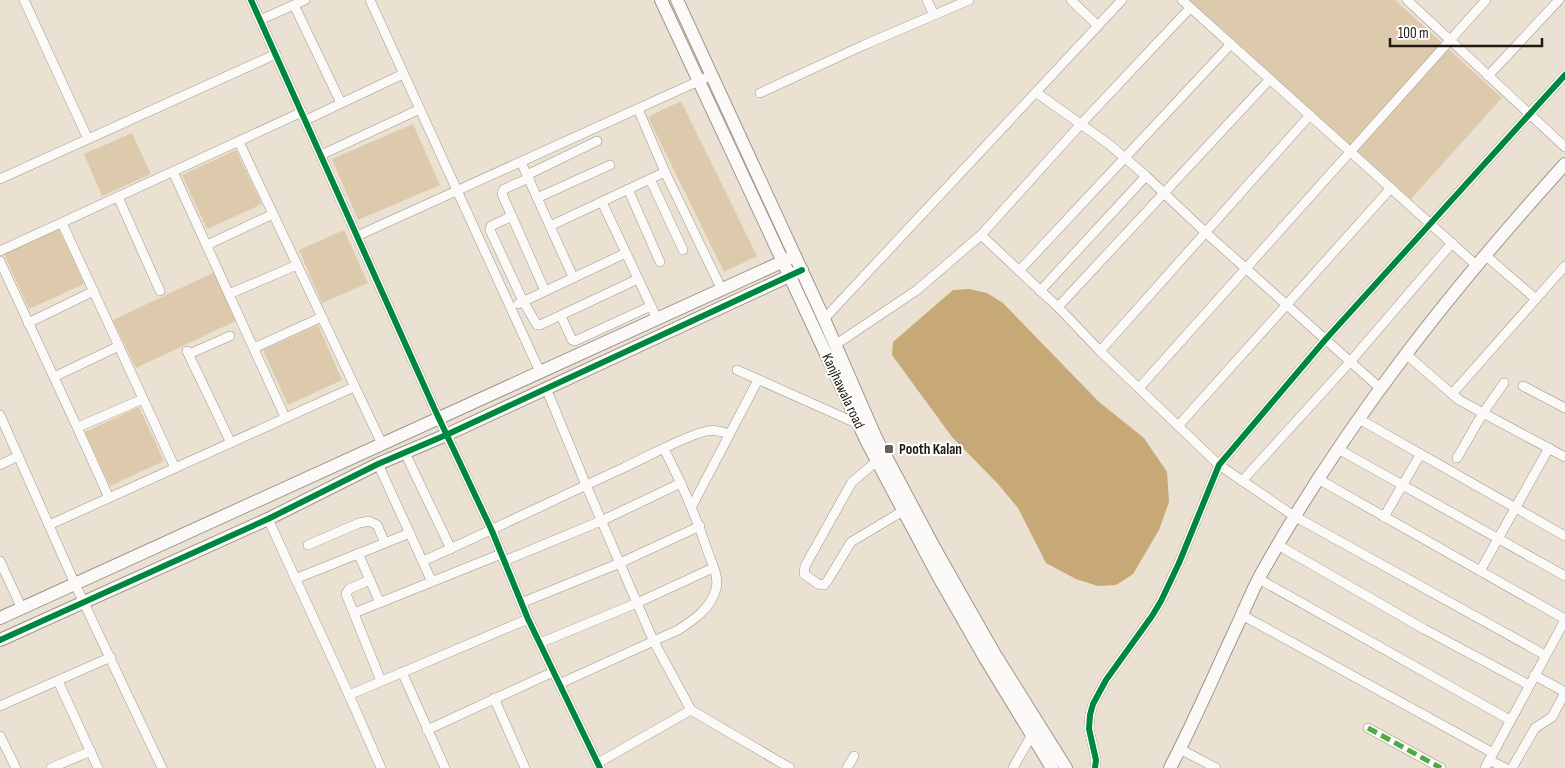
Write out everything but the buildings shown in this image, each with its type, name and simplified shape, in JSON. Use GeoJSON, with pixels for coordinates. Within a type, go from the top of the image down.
{"type":"FeatureCollection","features":[{"type":"Feature","properties":{"kind":"street"},"geometry":{"type":"LineString","coordinates":[[24,0],[88,139]]}},
{"type":"Feature","properties":{"kind":"street"},"geometry":{"type":"LineString","coordinates":[[251,0],[438,418],[492,531],[528,619],[599,765],[691,710]]}},
{"type":"Feature","properties":{"kind":"street"},"geometry":{"type":"LineString","coordinates":[[260,20],[305,0]]}},
{"type":"Feature","properties":{"kind":"street"},"geometry":{"type":"LineString","coordinates":[[370,0],[540,372]]}},
{"type":"Feature","properties":{"kind":"street","name":"Kanjhawala road"},"geometry":{"type":"LineString","coordinates":[[661,0],[858,424],[877,461],[985,658],[1035,730],[1066,768]]}},
{"type":"Feature","properties":{"kind":"street","name":"Kanjhawala road"},"geometry":{"type":"LineString","coordinates":[[677,0],[802,270],[876,438],[930,541],[994,652],[1035,730],[1052,768]]}},
{"type":"Feature","properties":{"kind":"street"},"geometry":{"type":"LineString","coordinates":[[927,0],[934,15]]}},
{"type":"Feature","properties":{"kind":"street"},"geometry":{"type":"LineString","coordinates":[[760,93],[864,45],[969,0]]}},
{"type":"Feature","properties":{"kind":"street"},"geometry":{"type":"LineString","coordinates":[[1071,0],[1098,26]]}},
{"type":"Feature","properties":{"kind":"street"},"geometry":{"type":"LineString","coordinates":[[824,319],[1122,0]]}},
{"type":"Feature","properties":{"kind":"street"},"geometry":{"type":"LineString","coordinates":[[1182,0],[1452,243],[1536,298]]}},
{"type":"Feature","properties":{"kind":"street"},"geometry":{"type":"LineString","coordinates":[[1139,388],[1486,0]]}},
{"type":"Feature","properties":{"kind":"street"},"geometry":{"type":"LineString","coordinates":[[1488,76],[1559,0]]}},
{"type":"Feature","properties":{"kind":"street"},"geometry":{"type":"LineString","coordinates":[[1411,1],[1449,40],[1565,147]]}},
{"type":"Feature","properties":{"kind":"street"},"geometry":{"type":"LineString","coordinates":[[294,5],[341,103]]}},
{"type":"Feature","properties":{"kind":"street"},"geometry":{"type":"LineString","coordinates":[[836,345],[917,290],[980,235],[1190,8]]}},
{"type":"Feature","properties":{"kind":"street"},"geometry":{"type":"LineString","coordinates":[[1019,272],[1231,44]]}},
{"type":"Feature","properties":{"kind":"street"},"geometry":{"type":"LineString","coordinates":[[0,179],[276,54]]}},
{"type":"Feature","properties":{"kind":"street"},"geometry":{"type":"LineString","coordinates":[[0,251],[239,142],[341,103],[404,74]]}},
{"type":"Feature","properties":{"kind":"street"},"geometry":{"type":"LineString","coordinates":[[357,236],[712,75]]}},
{"type":"Feature","properties":{"kind":"street"},"geometry":{"type":"LineString","coordinates":[[1095,768],[1096,760],[1089,729],[1093,704],[1106,680],[1161,601],[1179,563],[1219,465],[1325,340],[1565,75]]}},
{"type":"Feature","properties":{"kind":"street"},"geometry":{"type":"LineString","coordinates":[[1058,307],[1270,79]]}},
{"type":"Feature","properties":{"kind":"street"},"geometry":{"type":"LineString","coordinates":[[1037,93],[1146,176],[1205,232],[1380,389]]}},
{"type":"Feature","properties":{"kind":"street"},"geometry":{"type":"LineString","coordinates":[[321,155],[420,109]]}},
{"type":"Feature","properties":{"kind":"street"},"geometry":{"type":"LineString","coordinates":[[638,109],[665,172],[722,290]]}},
{"type":"Feature","properties":{"kind":"street"},"geometry":{"type":"LineString","coordinates":[[1100,351],[1310,115]]}},
{"type":"Feature","properties":{"kind":"street"},"geometry":{"type":"LineString","coordinates":[[545,291],[502,191],[597,141]]}},
{"type":"Feature","properties":{"kind":"street"},"geometry":{"type":"LineString","coordinates":[[239,142],[382,444]]}},
{"type":"Feature","properties":{"kind":"street"},"geometry":{"type":"LineString","coordinates":[[521,162],[574,277]]}},
{"type":"Feature","properties":{"kind":"street"},"geometry":{"type":"LineString","coordinates":[[1170,768],[1259,579],[1294,516],[1318,479],[1380,389],[1480,260],[1565,164]]}},
{"type":"Feature","properties":{"kind":"street"},"geometry":{"type":"LineString","coordinates":[[537,198],[610,165]]}},
{"type":"Feature","properties":{"kind":"street"},"geometry":{"type":"LineString","coordinates":[[173,172],[285,418]]}},
{"type":"Feature","properties":{"kind":"street"},"geometry":{"type":"LineString","coordinates":[[550,226],[665,172]]}},
{"type":"Feature","properties":{"kind":"street"},"geometry":{"type":"LineString","coordinates":[[1040,291],[1146,176]]}},
{"type":"Feature","properties":{"kind":"street"},"geometry":{"type":"LineString","coordinates":[[650,179],[683,250]]}},
{"type":"Feature","properties":{"kind":"street"},"geometry":{"type":"LineString","coordinates":[[1178,426],[1391,188]]}},
{"type":"Feature","properties":{"kind":"street"},"geometry":{"type":"LineString","coordinates":[[628,190],[660,262]]}},
{"type":"Feature","properties":{"kind":"street"},"geometry":{"type":"LineString","coordinates":[[118,197],[160,291]]}},
{"type":"Feature","properties":{"kind":"street"},"geometry":{"type":"LineString","coordinates":[[602,202],[658,319]]}},
{"type":"Feature","properties":{"kind":"street"},"geometry":{"type":"LineString","coordinates":[[207,245],[273,214]]}},
{"type":"Feature","properties":{"kind":"street"},"geometry":{"type":"LineString","coordinates":[[512,216],[490,228],[523,301],[537,325],[540,326],[638,279]]}},
{"type":"Feature","properties":{"kind":"street"},"geometry":{"type":"LineString","coordinates":[[62,222],[175,468]]}},
{"type":"Feature","properties":{"kind":"street"},"geometry":{"type":"LineString","coordinates":[[980,235],[1058,307],[1100,351],[1219,465],[1294,516],[1545,656]]}},
{"type":"Feature","properties":{"kind":"street"},"geometry":{"type":"LineString","coordinates":[[1242,481],[1350,362],[1452,243]]}},
{"type":"Feature","properties":{"kind":"street"},"geometry":{"type":"LineString","coordinates":[[510,307],[626,253]]}},
{"type":"Feature","properties":{"kind":"street"},"geometry":{"type":"LineString","coordinates":[[0,618],[795,256]]}},
{"type":"Feature","properties":{"kind":"street"},"geometry":{"type":"LineString","coordinates":[[0,261],[78,427],[109,498]]}},
{"type":"Feature","properties":{"kind":"street"},"geometry":{"type":"LineString","coordinates":[[230,294],[297,265]]}},
{"type":"Feature","properties":{"kind":"street"},"geometry":{"type":"LineString","coordinates":[[1452,394],[1564,268]]}},
{"type":"Feature","properties":{"kind":"street"},"geometry":{"type":"LineString","coordinates":[[0,640],[268,519],[378,464],[446,435],[802,270]]}},
{"type":"Feature","properties":{"kind":"street"},"geometry":{"type":"LineString","coordinates":[[28,323],[94,291]]}},
{"type":"Feature","properties":{"kind":"street"},"geometry":{"type":"LineString","coordinates":[[561,316],[572,340],[575,341],[651,306]]}},
{"type":"Feature","properties":{"kind":"street"},"geometry":{"type":"LineString","coordinates":[[254,348],[322,318]]}},
{"type":"Feature","properties":{"kind":"street"},"geometry":{"type":"LineString","coordinates":[[230,336],[188,352],[231,443]]}},
{"type":"Feature","properties":{"kind":"street"},"geometry":{"type":"LineString","coordinates":[[54,377],[119,346]]}},
{"type":"Feature","properties":{"kind":"street"},"geometry":{"type":"LineString","coordinates":[[1407,355],[1452,394],[1565,457]]}},
{"type":"Feature","properties":{"kind":"street"},"geometry":{"type":"LineString","coordinates":[[737,370],[858,424]]}},
{"type":"Feature","properties":{"kind":"street"},"geometry":{"type":"LineString","coordinates":[[692,506],[758,380]]}},
{"type":"Feature","properties":{"kind":"street"},"geometry":{"type":"LineString","coordinates":[[1457,458],[1483,413],[1504,383]]}},
{"type":"Feature","properties":{"kind":"street"},"geometry":{"type":"LineString","coordinates":[[1523,386],[1565,408]]}},
{"type":"Feature","properties":{"kind":"street"},"geometry":{"type":"LineString","coordinates":[[49,525],[354,387]]}},
{"type":"Feature","properties":{"kind":"street"},"geometry":{"type":"LineString","coordinates":[[546,388],[653,640],[691,710],[790,768]]}},
{"type":"Feature","properties":{"kind":"street"},"geometry":{"type":"LineString","coordinates":[[78,427],[143,399]]}},
{"type":"Feature","properties":{"kind":"street"},"geometry":{"type":"LineString","coordinates":[[0,415],[83,602],[162,768]]}},
{"type":"Feature","properties":{"kind":"street"},"geometry":{"type":"LineString","coordinates":[[1359,419],[1514,509],[1565,536]]}},
{"type":"Feature","properties":{"kind":"street"},"geometry":{"type":"LineString","coordinates":[[422,561],[492,531],[586,485],[704,432],[719,431],[729,434]]}},
{"type":"Feature","properties":{"kind":"street"},"geometry":{"type":"LineString","coordinates":[[1480,571],[1549,448]]}},
{"type":"Feature","properties":{"kind":"street"},"geometry":{"type":"LineString","coordinates":[[559,684],[694,621],[705,609],[716,589],[717,579],[700,526],[664,449]]}},
{"type":"Feature","properties":{"kind":"street"},"geometry":{"type":"LineString","coordinates":[[1338,449],[1565,576]]}},
{"type":"Feature","properties":{"kind":"street"},"geometry":{"type":"LineString","coordinates":[[405,453],[451,549]]}},
{"type":"Feature","properties":{"kind":"street"},"geometry":{"type":"LineString","coordinates":[[1384,517],[1420,455]]}},
{"type":"Feature","properties":{"kind":"street"},"geometry":{"type":"LineString","coordinates":[[0,464],[18,456]]}},
{"type":"Feature","properties":{"kind":"street"},"geometry":{"type":"LineString","coordinates":[[877,461],[852,482],[805,566],[804,574],[818,584],[824,585],[851,542],[903,510]]}},
{"type":"Feature","properties":{"kind":"street"},"geometry":{"type":"LineString","coordinates":[[378,464],[432,582]]}},
{"type":"Feature","properties":{"kind":"street"},"geometry":{"type":"LineString","coordinates":[[1318,479],[1565,620],[1528,685],[1489,760]]}},
{"type":"Feature","properties":{"kind":"street"},"geometry":{"type":"LineString","coordinates":[[354,613],[432,582],[503,558],[601,521],[681,483]]}},
{"type":"Feature","properties":{"kind":"street"},"geometry":{"type":"LineString","coordinates":[[268,519],[381,768]]}},
{"type":"Feature","properties":{"kind":"street"},"geometry":{"type":"LineString","coordinates":[[308,545],[358,523],[369,521],[377,525],[385,543]]}},
{"type":"Feature","properties":{"kind":"street"},"geometry":{"type":"LineString","coordinates":[[521,603],[620,563],[700,526]]}},
{"type":"Feature","properties":{"kind":"street"},"geometry":{"type":"LineString","coordinates":[[296,579],[410,532]]}},
{"type":"Feature","properties":{"kind":"street"},"geometry":{"type":"LineString","coordinates":[[1278,545],[1424,629],[1528,685]]}},
{"type":"Feature","properties":{"kind":"street"},"geometry":{"type":"LineString","coordinates":[[358,554],[380,602]]}},
{"type":"Feature","properties":{"kind":"street"},"geometry":{"type":"LineString","coordinates":[[0,561],[22,608]]}},
{"type":"Feature","properties":{"kind":"street"},"geometry":{"type":"LineString","coordinates":[[540,643],[637,603],[714,568]]}},
{"type":"Feature","properties":{"kind":"street"},"geometry":{"type":"LineString","coordinates":[[1259,579],[1510,720]]}},
{"type":"Feature","properties":{"kind":"street"},"geometry":{"type":"LineString","coordinates":[[370,580],[348,588],[347,599],[381,681]]}},
{"type":"Feature","properties":{"kind":"street"},"geometry":{"type":"LineString","coordinates":[[1242,615],[1505,768]]}},
{"type":"Feature","properties":{"kind":"street"},"geometry":{"type":"LineString","coordinates":[[349,695],[528,619]]}},
{"type":"Feature","properties":{"kind":"street"},"geometry":{"type":"LineString","coordinates":[[0,706],[110,657]]}},
{"type":"Feature","properties":{"kind":"street"},"geometry":{"type":"LineString","coordinates":[[402,672],[444,768]]}},
{"type":"Feature","properties":{"kind":"street"},"geometry":{"type":"LineString","coordinates":[[427,730],[553,672]]}},
{"type":"Feature","properties":{"kind":"street"},"geometry":{"type":"LineString","coordinates":[[1512,768],[1535,728],[1552,717],[1565,693],[1534,675]]}},
{"type":"Feature","properties":{"kind":"street"},"geometry":{"type":"LineString","coordinates":[[58,681],[98,768]]}},
{"type":"Feature","properties":{"kind":"street"},"geometry":{"type":"LineString","coordinates":[[494,698],[524,768]]}},
{"type":"Feature","properties":{"kind":"street"},"geometry":{"type":"LineString","coordinates":[[1368,728],[1441,768]]}},
{"type":"Feature","properties":{"kind":"street"},"geometry":{"type":"LineString","coordinates":[[1013,768],[1035,730]]}},
{"type":"Feature","properties":{"kind":"street"},"geometry":{"type":"LineString","coordinates":[[0,736],[16,768]]}},
{"type":"Feature","properties":{"kind":"street"},"geometry":{"type":"LineString","coordinates":[[1180,749],[1216,768]]}},
{"type":"Feature","properties":{"kind":"street"},"geometry":{"type":"LineString","coordinates":[[51,768],[91,751]]}},
{"type":"Feature","properties":{"kind":"street"},"geometry":{"type":"LineString","coordinates":[[847,768],[854,756]]}},
{"type":"Feature","properties":{"kind":"shaded area"},"geometry":{"type":"Polygon","coordinates":[[[1189,0],[1395,0],[1502,98],[1411,199],[1189,0]]]}},
{"type":"Feature","properties":{"kind":"shaded area"},"geometry":{"type":"Polygon","coordinates":[[[681,101],[757,256],[724,272],[648,117],[681,101]]]}},
{"type":"Feature","properties":{"kind":"shaded area"},"geometry":{"type":"Polygon","coordinates":[[[413,124],[440,185],[358,220],[332,159],[413,124]]]}},
{"type":"Feature","properties":{"kind":"shaded area"},"geometry":{"type":"Polygon","coordinates":[[[132,133],[151,174],[102,196],[84,154],[132,133]]]}},
{"type":"Feature","properties":{"kind":"shaded area"},"geometry":{"type":"Polygon","coordinates":[[[236,150],[262,204],[207,229],[182,175],[236,150]]]}},
{"type":"Feature","properties":{"kind":"shaded area"},"geometry":{"type":"Polygon","coordinates":[[[59,229],[84,284],[29,309],[4,254],[59,229]]]}},
{"type":"Feature","properties":{"kind":"shaded area"},"geometry":{"type":"Polygon","coordinates":[[[344,230],[368,283],[322,303],[299,250],[344,230]]]}},
{"type":"Feature","properties":{"kind":"shaded area"},"geometry":{"type":"Polygon","coordinates":[[[219,270],[242,318],[136,368],[113,320],[219,270]]]}},
{"type":"Feature","properties":{"kind":"shaded area"},"geometry":{"type":"Polygon","coordinates":[[[969,289],[987,293],[1003,303],[1099,402],[1144,438],[1167,472],[1169,502],[1159,530],[1133,574],[1116,585],[1098,586],[1076,579],[1046,563],[1018,508],[998,484],[952,437],[892,355],[893,342],[953,290],[969,289]]]}},
{"type":"Feature","properties":{"kind":"shaded area"},"geometry":{"type":"Polygon","coordinates":[[[318,325],[342,380],[288,405],[263,350],[318,325]]]}},
{"type":"Feature","properties":{"kind":"shaded area"},"geometry":{"type":"Polygon","coordinates":[[[139,407],[164,461],[110,486],[85,432],[139,407]]]}},
{"type":"Feature","properties":{"kind":"marked path"},"geometry":{"type":"LineString","coordinates":[[1368,728],[1441,768]]}},
{"type":"Feature","properties":{"kind":"cycle path"},"geometry":{"type":"LineString","coordinates":[[251,0],[435,410],[492,531],[528,619],[600,768]]}},
{"type":"Feature","properties":{"kind":"cycle path"},"geometry":{"type":"LineString","coordinates":[[1095,768],[1096,760],[1089,729],[1093,704],[1106,680],[1161,601],[1179,563],[1219,465],[1325,340],[1565,75]]}},
{"type":"Feature","properties":{"kind":"cycle path"},"geometry":{"type":"LineString","coordinates":[[0,640],[268,519],[378,464],[446,435],[802,270]]}},
{"type":"Feature","properties":{"kind":"place","name":"Pooth Kalan"},"geometry":{"type":"Point","coordinates":[889,449]}}]}
